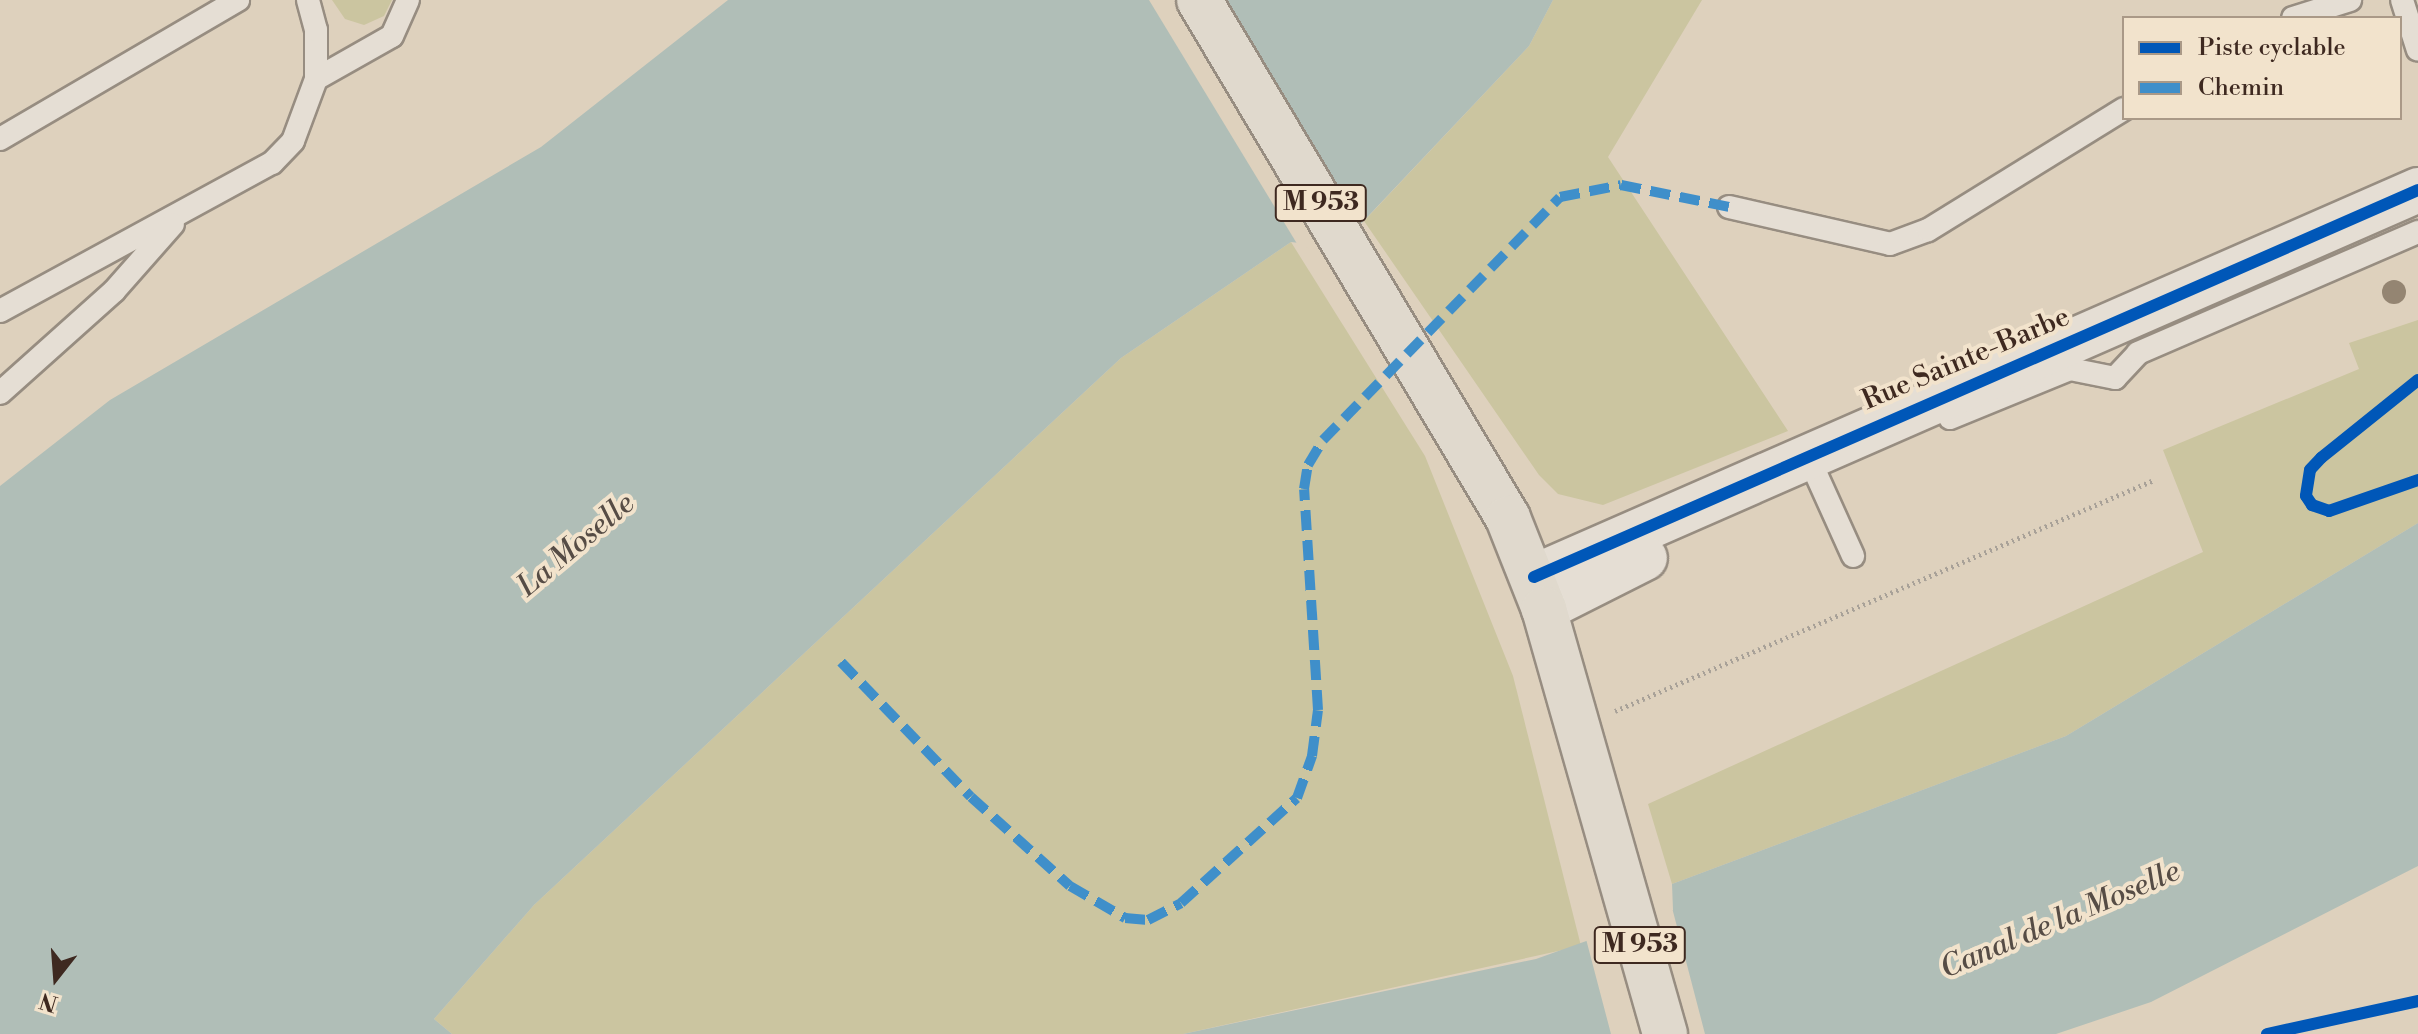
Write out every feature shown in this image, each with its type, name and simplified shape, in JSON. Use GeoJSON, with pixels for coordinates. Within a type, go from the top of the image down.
{"type":"FeatureCollection","features":[{"type":"Feature","properties":{"kind":"main road","name":"M 953"},"geometry":{"type":"LineString","coordinates":[[1199,0],[1508,518],[1539,593],[1665,1034]]}},
{"type":"Feature","properties":{"kind":"street","name":"Rue Sainte-Barbe"},"geometry":{"type":"LineString","coordinates":[[1539,593],[1761,474],[2418,190]]}},
{"type":"Feature","properties":{"kind":"street","name":"Rue Sainte-Barbe"},"geometry":{"type":"LineString","coordinates":[[1539,593],[1590,586],[1687,540],[1761,474]]}},
{"type":"Feature","properties":{"kind":"street"},"geometry":{"type":"LineString","coordinates":[[1572,703],[1575,619],[1590,586]]}},
{"type":"Feature","properties":{"kind":"lane"},"geometry":{"type":"LineString","coordinates":[[0,139],[238,0]]}},
{"type":"Feature","properties":{"kind":"lane"},"geometry":{"type":"LineString","coordinates":[[0,311],[272,163],[293,141],[316,79],[316,30],[308,0]]}},
{"type":"Feature","properties":{"kind":"lane"},"geometry":{"type":"LineString","coordinates":[[316,79],[392,36],[408,0]]}},
{"type":"Feature","properties":{"kind":"lane"},"geometry":{"type":"LineString","coordinates":[[2299,16],[2350,0]]}},
{"type":"Feature","properties":{"kind":"lane"},"geometry":{"type":"LineString","coordinates":[[2402,0],[2418,50]]}},
{"type":"Feature","properties":{"kind":"lane"},"geometry":{"type":"LineString","coordinates":[[1729,207],[1890,244],[1928,230],[2122,110]]}},
{"type":"Feature","properties":{"kind":"lane"},"geometry":{"type":"LineString","coordinates":[[0,393],[114,291],[185,211]]}},
{"type":"Feature","properties":{"kind":"lane"},"geometry":{"type":"LineString","coordinates":[[2122,372],[2138,353],[2418,232]]}},
{"type":"Feature","properties":{"kind":"lane"},"geometry":{"type":"LineString","coordinates":[[2116,320],[2122,372]]}},
{"type":"Feature","properties":{"kind":"lane"},"geometry":{"type":"LineString","coordinates":[[1860,431],[1942,421],[2070,369],[2122,372]]}},
{"type":"Feature","properties":{"kind":"lane"},"geometry":{"type":"LineString","coordinates":[[1807,454],[1853,556]]}},
{"type":"Feature","properties":{"kind":"path"},"geometry":{"type":"LineString","coordinates":[[1572,703],[1618,711],[2154,480]]}},
{"type":"Feature","properties":{"kind":"shaded area"},"geometry":{"type":"Polygon","coordinates":[[[332,0],[392,0],[384,16],[364,25],[345,19],[332,0]]]}},
{"type":"Feature","properties":{"kind":"shaded area"},"geometry":{"type":"Polygon","coordinates":[[[1553,0],[1702,0],[1608,157],[1788,431],[1603,505],[1558,494],[1539,475],[1364,221],[1529,46],[1553,0]]]}},
{"type":"Feature","properties":{"kind":"shaded area"},"geometry":{"type":"Polygon","coordinates":[[[1291,242],[1425,456],[1513,676],[1581,946],[1183,1034],[452,1034],[434,1019],[534,905],[1121,358],[1291,242]]]}},
{"type":"Feature","properties":{"kind":"shaded area"},"geometry":{"type":"Polygon","coordinates":[[[2418,320],[2418,523],[2066,736],[1672,884],[1648,804],[2203,552],[2163,450],[2359,369],[2349,343],[2418,320]]]}},
{"type":"Feature","properties":{"kind":"water","name":"La Moselle"},"geometry":{"type":"Polygon","coordinates":[[[728,0],[1553,0],[1529,46],[1357,228],[1326,246],[1291,242],[1121,358],[534,905],[434,1019],[452,1034],[0,1034],[0,486],[110,400],[541,147],[728,0]]]}},
{"type":"Feature","properties":{"kind":"water","name":"Canal de la Moselle"},"geometry":{"type":"Polygon","coordinates":[[[2418,523],[2418,866],[2151,1002],[2056,1034],[1183,1034],[1536,959],[1673,910],[1672,884],[2066,736],[2418,523]]]}},
{"type":"Feature","properties":{"kind":"pier"},"geometry":{"type":"Polygon","coordinates":[[[1149,0],[1227,0],[1363,228],[1327,250],[1299,247],[1149,0]]]}},
{"type":"Feature","properties":{"kind":"pier"},"geometry":{"type":"Polygon","coordinates":[[[1669,896],[1705,1034],[1611,1034],[1586,939],[1670,907],[1669,896]]]}},
{"type":"Feature","properties":{"kind":"marked path"},"geometry":{"type":"LineString","coordinates":[[841,662],[971,797],[1070,886],[1125,918],[1148,920],[1181,903],[1297,798],[1312,756],[1318,710],[1304,489],[1308,465],[1323,440],[1560,197],[1621,185],[1729,207]]}},
{"type":"Feature","properties":{"kind":"cycle path"},"geometry":{"type":"LineString","coordinates":[[1534,577],[2418,190]]}},
{"type":"Feature","properties":{"kind":"cycle path"},"geometry":{"type":"LineString","coordinates":[[2418,380],[2321,458],[2310,470],[2306,496],[2312,505],[2329,511],[2418,480]]}},
{"type":"Feature","properties":{"kind":"cycle path"},"geometry":{"type":"LineString","coordinates":[[2267,1034],[2418,1001]]}}]}
